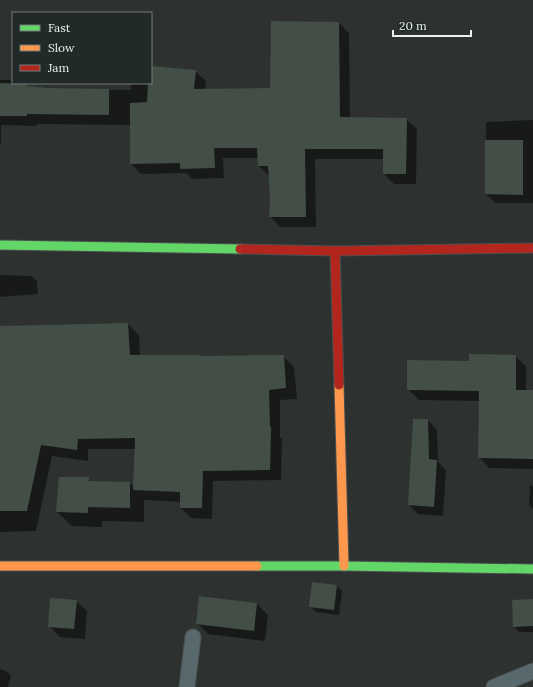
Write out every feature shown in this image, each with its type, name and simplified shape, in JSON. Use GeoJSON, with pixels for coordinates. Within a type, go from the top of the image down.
{"type":"FeatureCollection","features":[{"type":"Feature","properties":{"kind":"street"},"geometry":{"type":"LineString","coordinates":[[0,245],[335,251],[533,248]]}},
{"type":"Feature","properties":{"kind":"street"},"geometry":{"type":"LineString","coordinates":[[335,251],[344,566]]}},
{"type":"Feature","properties":{"kind":"street"},"geometry":{"type":"LineString","coordinates":[[0,566],[344,566],[533,569]]}},
{"type":"Feature","properties":{"kind":"lane"},"geometry":{"type":"LineString","coordinates":[[187,687],[193,636]]}},
{"type":"Feature","properties":{"kind":"lane"},"geometry":{"type":"LineString","coordinates":[[494,687],[533,671]]}},
{"type":"Feature","properties":{"kind":"building"},"geometry":{"type":"Polygon","coordinates":[[[271,21],[339,22],[340,117],[407,118],[406,174],[383,174],[383,149],[305,149],[306,217],[269,217],[270,200],[268,166],[258,166],[257,148],[214,148],[215,168],[180,169],[180,163],[130,164],[130,103],[147,102],[148,84],[152,84],[152,66],[196,70],[194,89],[270,88],[271,21]]]}},
{"type":"Feature","properties":{"kind":"building"},"geometry":{"type":"Polygon","coordinates":[[[0,83],[27,84],[27,86],[47,88],[109,89],[109,115],[27,114],[27,116],[0,116],[0,83]]]}},
{"type":"Feature","properties":{"kind":"building"},"geometry":{"type":"Polygon","coordinates":[[[485,140],[523,140],[523,195],[485,194],[485,140]]]}},
{"type":"Feature","properties":{"kind":"building"},"geometry":{"type":"Polygon","coordinates":[[[128,323],[130,355],[284,355],[286,388],[269,390],[271,427],[270,470],[203,471],[202,508],[180,508],[180,492],[133,490],[135,438],[78,439],[77,450],[41,445],[27,511],[0,511],[0,326],[128,323]]]}},
{"type":"Feature","properties":{"kind":"building"},"geometry":{"type":"Polygon","coordinates":[[[469,354],[516,355],[516,390],[533,390],[533,459],[478,458],[479,391],[407,390],[407,360],[469,361],[469,354]]]}},
{"type":"Feature","properties":{"kind":"building"},"geometry":{"type":"Polygon","coordinates":[[[413,419],[428,419],[429,459],[437,460],[434,507],[408,505],[413,419]]]}},
{"type":"Feature","properties":{"kind":"building"},"geometry":{"type":"Polygon","coordinates":[[[59,477],[89,477],[89,481],[130,482],[130,508],[88,507],[88,513],[56,512],[59,477]]]}},
{"type":"Feature","properties":{"kind":"building"},"geometry":{"type":"Polygon","coordinates":[[[312,582],[337,585],[334,610],[309,607],[312,582]]]}},
{"type":"Feature","properties":{"kind":"building"},"geometry":{"type":"Polygon","coordinates":[[[199,596],[257,603],[254,631],[196,624],[199,596]]]}},
{"type":"Feature","properties":{"kind":"building"},"geometry":{"type":"Polygon","coordinates":[[[50,598],[77,600],[74,629],[48,627],[50,598]]]}},
{"type":"Feature","properties":{"kind":"building"},"geometry":{"type":"Polygon","coordinates":[[[533,599],[533,626],[513,627],[512,600],[533,599]]]}},
{"type":"Feature","properties":{"kind":"traffic: fast"},"geometry":{"type":"LineString","coordinates":[[0,245],[240,249]]}},
{"type":"Feature","properties":{"kind":"traffic: fast"},"geometry":{"type":"LineString","coordinates":[[257,566],[533,569]]}},
{"type":"Feature","properties":{"kind":"traffic: slow"},"geometry":{"type":"LineString","coordinates":[[339,385],[344,566]]}},
{"type":"Feature","properties":{"kind":"traffic: slow"},"geometry":{"type":"LineString","coordinates":[[0,566],[257,566]]}},
{"type":"Feature","properties":{"kind":"traffic: jam"},"geometry":{"type":"LineString","coordinates":[[240,249],[335,251],[533,248]]}},
{"type":"Feature","properties":{"kind":"traffic: jam"},"geometry":{"type":"LineString","coordinates":[[335,251],[339,385]]}}]}
